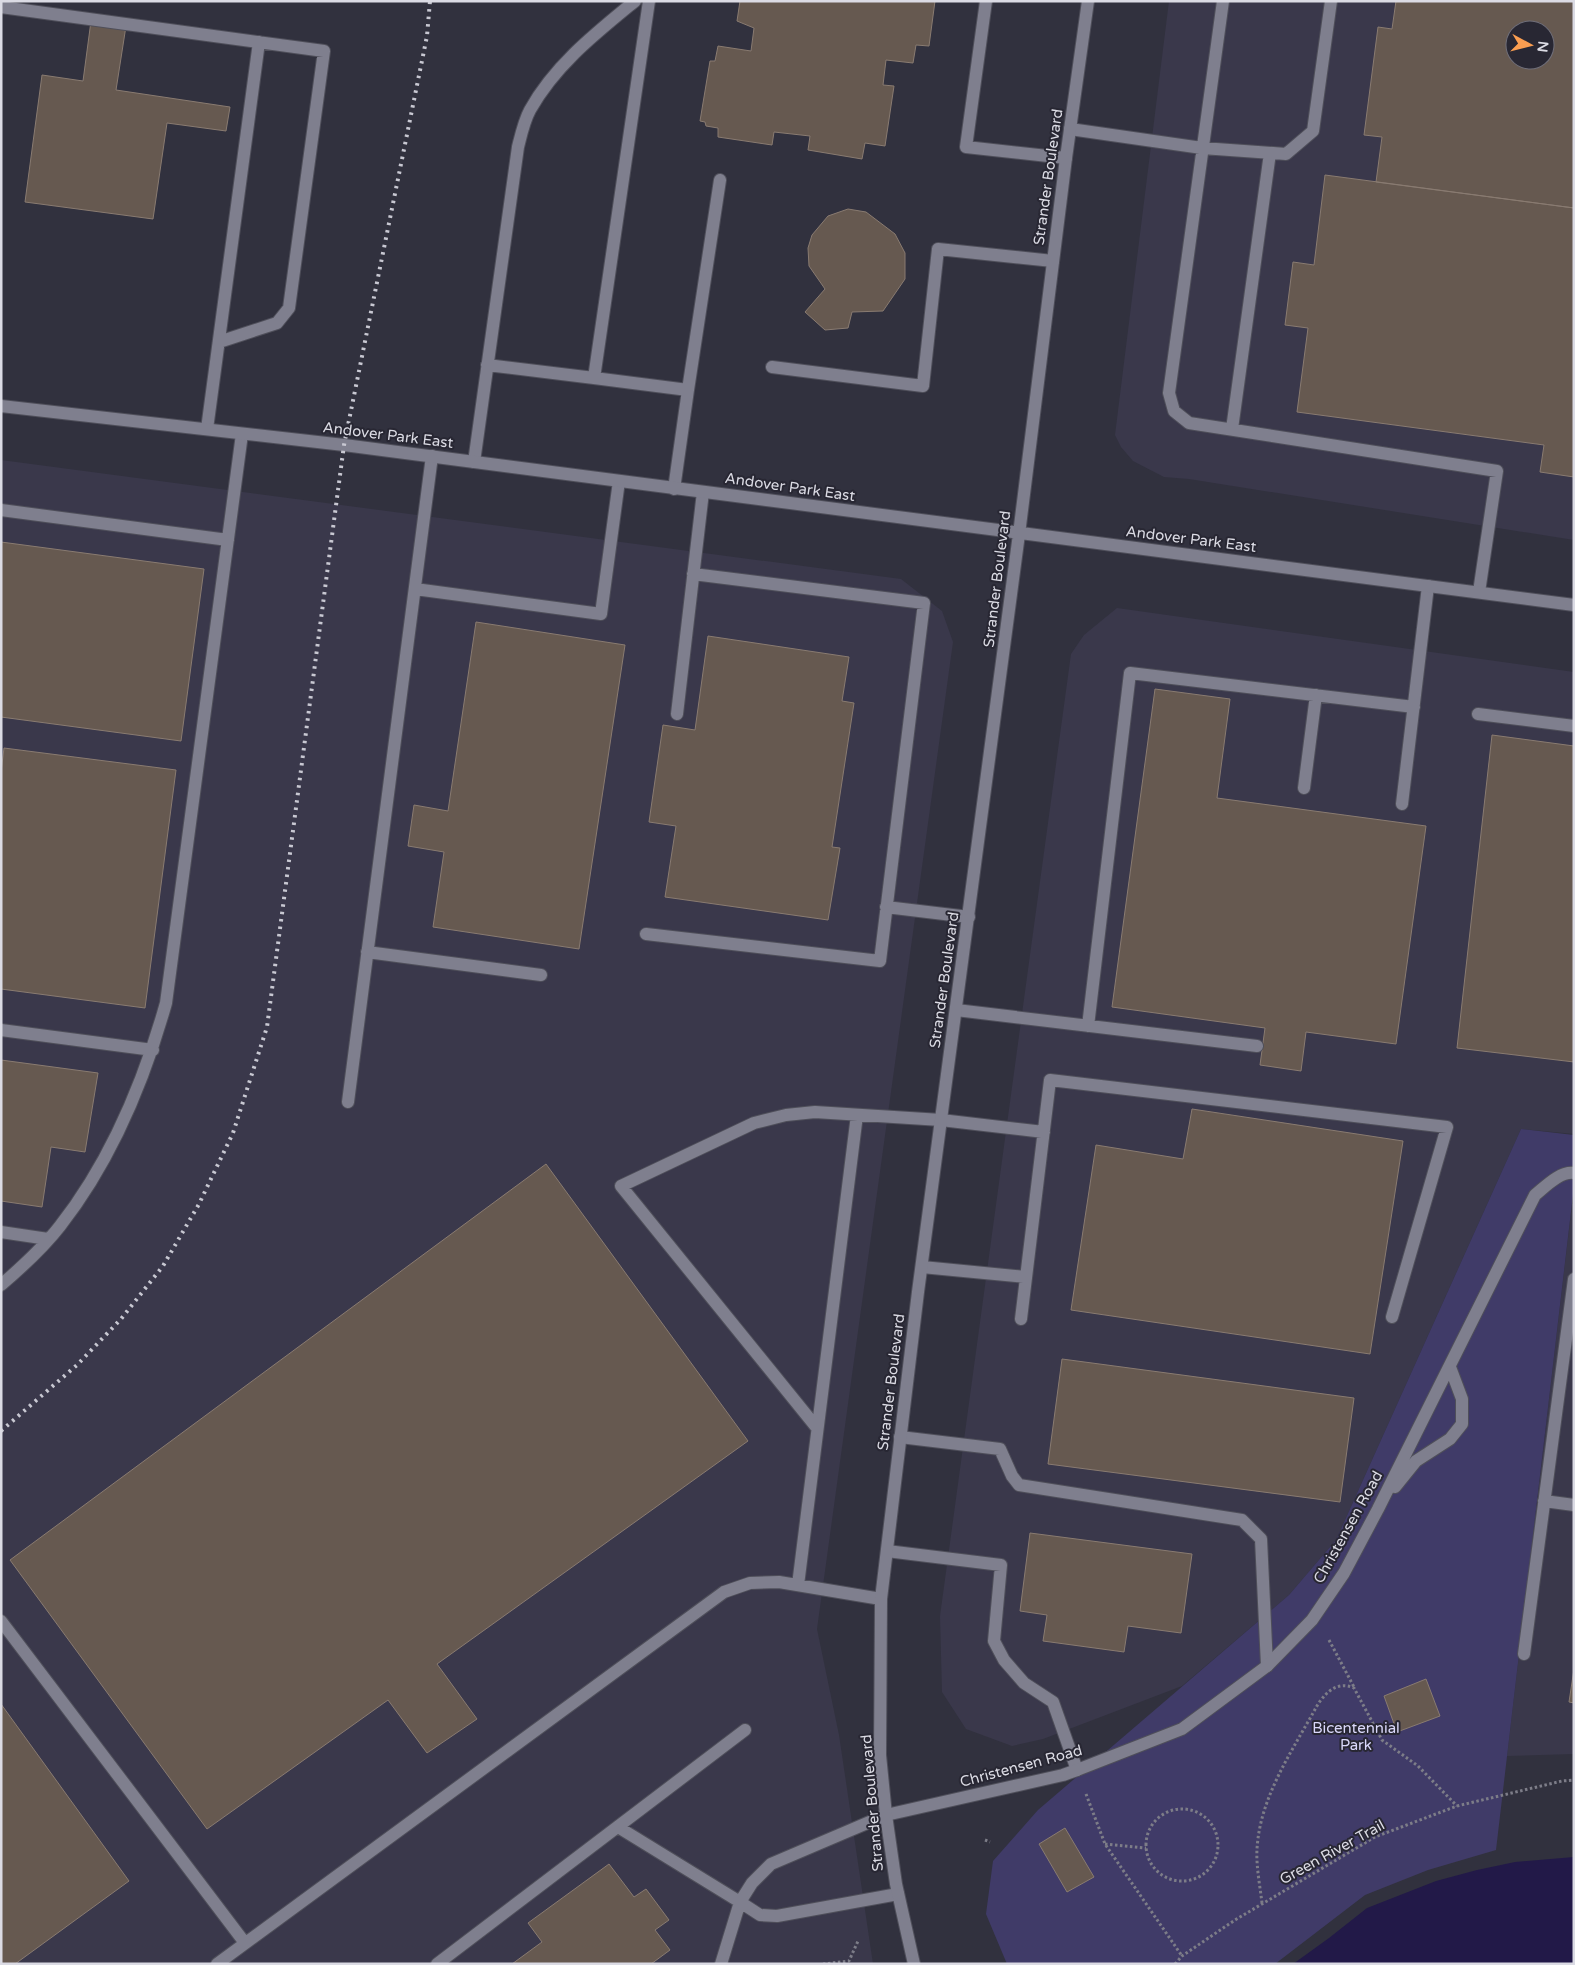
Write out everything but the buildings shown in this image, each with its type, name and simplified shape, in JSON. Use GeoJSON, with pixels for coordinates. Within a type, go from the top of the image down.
{"type":"FeatureCollection","features":[{"type":"Feature","properties":{"kind":"street"},"geometry":{"type":"LineString","coordinates":[[474,462],[518,147],[529,112],[552,76],[594,36],[635,1]]}},
{"type":"Feature","properties":{"kind":"street"},"geometry":{"type":"LineString","coordinates":[[594,378],[649,1]]}},
{"type":"Feature","properties":{"kind":"street"},"geometry":{"type":"LineString","coordinates":[[986,1],[966,146],[1066,158]]}},
{"type":"Feature","properties":{"kind":"street","name":"Strander Boulevard"},"geometry":{"type":"LineString","coordinates":[[914,1964],[898,1894],[886,1815],[880,1755],[881,1599],[941,1120],[1088,1]]}},
{"type":"Feature","properties":{"kind":"street"},"geometry":{"type":"LineString","coordinates":[[1223,1],[1168,393],[1174,411],[1189,423],[1497,471],[1478,592]]}},
{"type":"Feature","properties":{"kind":"street"},"geometry":{"type":"LineString","coordinates":[[1070,129],[1202,148],[1286,154],[1313,131],[1331,1]]}},
{"type":"Feature","properties":{"kind":"street"},"geometry":{"type":"LineString","coordinates":[[1,7],[324,51],[289,308],[277,323],[219,342]]}},
{"type":"Feature","properties":{"kind":"street"},"geometry":{"type":"LineString","coordinates":[[207,429],[259,42]]}},
{"type":"Feature","properties":{"kind":"street"},"geometry":{"type":"LineString","coordinates":[[1232,429],[1270,153]]}},
{"type":"Feature","properties":{"kind":"street"},"geometry":{"type":"LineString","coordinates":[[674,489],[720,180]]}},
{"type":"Feature","properties":{"kind":"street"},"geometry":{"type":"LineString","coordinates":[[772,367],[923,386],[938,249],[1053,261]]}},
{"type":"Feature","properties":{"kind":"street"},"geometry":{"type":"LineString","coordinates":[[487,365],[688,390]]}},
{"type":"Feature","properties":{"kind":"street","name":"Andover Park East"},"geometry":{"type":"LineString","coordinates":[[1,406],[432,456],[1574,605]]}},
{"type":"Feature","properties":{"kind":"street"},"geometry":{"type":"LineString","coordinates":[[1,1285],[26,1263],[48,1239],[83,1195],[106,1155],[153,1050],[166,1003],[242,434]]}},
{"type":"Feature","properties":{"kind":"street"},"geometry":{"type":"LineString","coordinates":[[348,1102],[432,456]]}},
{"type":"Feature","properties":{"kind":"street"},"geometry":{"type":"LineString","coordinates":[[415,589],[602,614],[619,481]]}},
{"type":"Feature","properties":{"kind":"street"},"geometry":{"type":"LineString","coordinates":[[677,714],[703,492]]}},
{"type":"Feature","properties":{"kind":"street"},"geometry":{"type":"LineString","coordinates":[[1,510],[228,540]]}},
{"type":"Feature","properties":{"kind":"street"},"geometry":{"type":"LineString","coordinates":[[646,934],[880,961],[924,602],[693,574]]}},
{"type":"Feature","properties":{"kind":"street"},"geometry":{"type":"LineString","coordinates":[[1402,804],[1428,586]]}},
{"type":"Feature","properties":{"kind":"street"},"geometry":{"type":"LineString","coordinates":[[1088,1026],[1130,673],[1414,707]]}},
{"type":"Feature","properties":{"kind":"street"},"geometry":{"type":"LineString","coordinates":[[1304,788],[1316,695]]}},
{"type":"Feature","properties":{"kind":"street"},"geometry":{"type":"LineString","coordinates":[[1478,714],[1574,726]]}},
{"type":"Feature","properties":{"kind":"street"},"geometry":{"type":"LineString","coordinates":[[886,907],[969,917]]}},
{"type":"Feature","properties":{"kind":"street"},"geometry":{"type":"LineString","coordinates":[[367,952],[541,975]]}},
{"type":"Feature","properties":{"kind":"street"},"geometry":{"type":"LineString","coordinates":[[956,1010],[1257,1046]]}},
{"type":"Feature","properties":{"kind":"street"},"geometry":{"type":"LineString","coordinates":[[1,1030],[153,1050]]}},
{"type":"Feature","properties":{"kind":"street"},"geometry":{"type":"LineString","coordinates":[[1020,1319],[1050,1080],[1447,1127],[1392,1317]]}},
{"type":"Feature","properties":{"kind":"street"},"geometry":{"type":"LineString","coordinates":[[818,1428],[622,1186],[754,1123],[786,1115],[815,1112],[941,1120],[1044,1132]]}},
{"type":"Feature","properties":{"kind":"street"},"geometry":{"type":"LineString","coordinates":[[798,1585],[857,1115]]}},
{"type":"Feature","properties":{"kind":"street","name":"Christensen Road"},"geometry":{"type":"LineString","coordinates":[[721,1964],[740,1902],[752,1883],[771,1864],[886,1815],[1053,1778],[1182,1729],[1267,1666],[1312,1620],[1344,1573],[1450,1367],[1535,1195],[1552,1181],[1568,1172],[1574,1173]]}},
{"type":"Feature","properties":{"kind":"street"},"geometry":{"type":"LineString","coordinates":[[1,1232],[48,1239]]}},
{"type":"Feature","properties":{"kind":"street"},"geometry":{"type":"LineString","coordinates":[[922,1267],[1026,1277]]}},
{"type":"Feature","properties":{"kind":"street"},"geometry":{"type":"LineString","coordinates":[[1524,1654],[1574,1279]]}},
{"type":"Feature","properties":{"kind":"street"},"geometry":{"type":"LineString","coordinates":[[1378,1509],[1416,1461],[1450,1439],[1462,1424],[1462,1399],[1450,1367]]}},
{"type":"Feature","properties":{"kind":"street"},"geometry":{"type":"LineString","coordinates":[[900,1437],[1000,1449],[1012,1476],[1019,1484],[1242,1520],[1261,1539],[1267,1666]]}},
{"type":"Feature","properties":{"kind":"street"},"geometry":{"type":"LineString","coordinates":[[1544,1501],[1574,1505]]}},
{"type":"Feature","properties":{"kind":"street"},"geometry":{"type":"LineString","coordinates":[[887,1551],[1001,1565],[994,1641],[1004,1660],[1024,1683],[1053,1702],[1077,1770]]}},
{"type":"Feature","properties":{"kind":"street"},"geometry":{"type":"LineString","coordinates":[[217,1964],[724,1592],[750,1583],[779,1582],[881,1599]]}},
{"type":"Feature","properties":{"kind":"street"},"geometry":{"type":"LineString","coordinates":[[1,1621],[245,1943]]}},
{"type":"Feature","properties":{"kind":"street"},"geometry":{"type":"LineString","coordinates":[[437,1964],[745,1730]]}},
{"type":"Feature","properties":{"kind":"street"},"geometry":{"type":"LineString","coordinates":[[618,1827],[760,1915],[777,1916],[898,1894]]}},
{"type":"Feature","properties":{"kind":"path"},"geometry":{"type":"LineString","coordinates":[[1294,1638],[1330,1640],[1382,1740],[1418,1766],[1456,1806]]}},
{"type":"Feature","properties":{"kind":"path"},"geometry":{"type":"LineString","coordinates":[[1262,1904],[1256,1851],[1260,1822],[1269,1793],[1323,1696],[1337,1686],[1346,1684],[1354,1688]]}},
{"type":"Feature","properties":{"kind":"path"},"geometry":{"type":"LineString","coordinates":[[1077,1770],[1105,1844],[1182,1956]]}},
{"type":"Feature","properties":{"kind":"path","name":"Green River Trail"},"geometry":{"type":"LineString","coordinates":[[1175,1964],[1182,1956],[1234,1920],[1375,1837],[1456,1806],[1562,1781],[1574,1780]]}},
{"type":"Feature","properties":{"kind":"path"},"geometry":{"type":"LineString","coordinates":[[1184,1809],[1198,1812],[1209,1820],[1216,1833],[1218,1847],[1215,1861],[1206,1872],[1194,1879],[1180,1881],[1166,1878],[1155,1869],[1148,1857],[1146,1848],[1149,1829],[1158,1818],[1170,1811],[1184,1809]]}},
{"type":"Feature","properties":{"kind":"path"},"geometry":{"type":"LineString","coordinates":[[985,1840],[990,1842]]}},
{"type":"Feature","properties":{"kind":"path"},"geometry":{"type":"LineString","coordinates":[[1105,1844],[1146,1848]]}},
{"type":"Feature","properties":{"kind":"path"},"geometry":{"type":"LineString","coordinates":[[823,1964],[849,1961],[858,1941]]}},
{"type":"Feature","properties":{"kind":"shaded area"},"geometry":{"type":"Polygon","coordinates":[[[1169,1],[1574,1],[1574,540],[1189,479],[1164,477],[1133,461],[1121,447],[1115,435],[1169,1]]]}},
{"type":"Feature","properties":{"kind":"shaded area"},"geometry":{"type":"Polygon","coordinates":[[[1,460],[901,579],[942,611],[953,642],[817,1629],[839,1735],[873,1964],[1,1964],[1,460]]]}},
{"type":"Feature","properties":{"kind":"shaded area"},"geometry":{"type":"Polygon","coordinates":[[[1117,608],[1574,672],[1574,1134],[1521,1129],[1336,1540],[1289,1595],[1182,1686],[1043,1739],[1012,1746],[966,1729],[942,1692],[940,1616],[1071,654],[1084,635],[1117,608]]]}},
{"type":"Feature","properties":{"kind":"shaded area"},"geometry":{"type":"Polygon","coordinates":[[[1572,1204],[1574,1204],[1574,1754],[1507,1756],[1572,1204]]]}},
{"type":"Feature","properties":{"kind":"shaded area"},"geometry":{"type":"Polygon","coordinates":[[[1574,1857],[1574,1964],[1293,1964],[1367,1908],[1436,1881],[1515,1862],[1574,1857]]]}},
{"type":"Feature","properties":{"kind":"green space","name":"Bicentennial Park"},"geometry":{"type":"Polygon","coordinates":[[[1521,1129],[1574,1135],[1574,1186],[1496,1850],[1428,1870],[1365,1895],[1275,1964],[1007,1964],[986,1914],[993,1861],[1038,1810],[1289,1595],[1336,1540],[1521,1129]]]}},
{"type":"Feature","properties":{"kind":"railway"},"geometry":{"type":"LineString","coordinates":[[1,1431],[77,1365],[121,1319],[163,1266],[199,1204],[233,1133],[267,1027],[344,445],[427,36],[430,1]]}}]}
